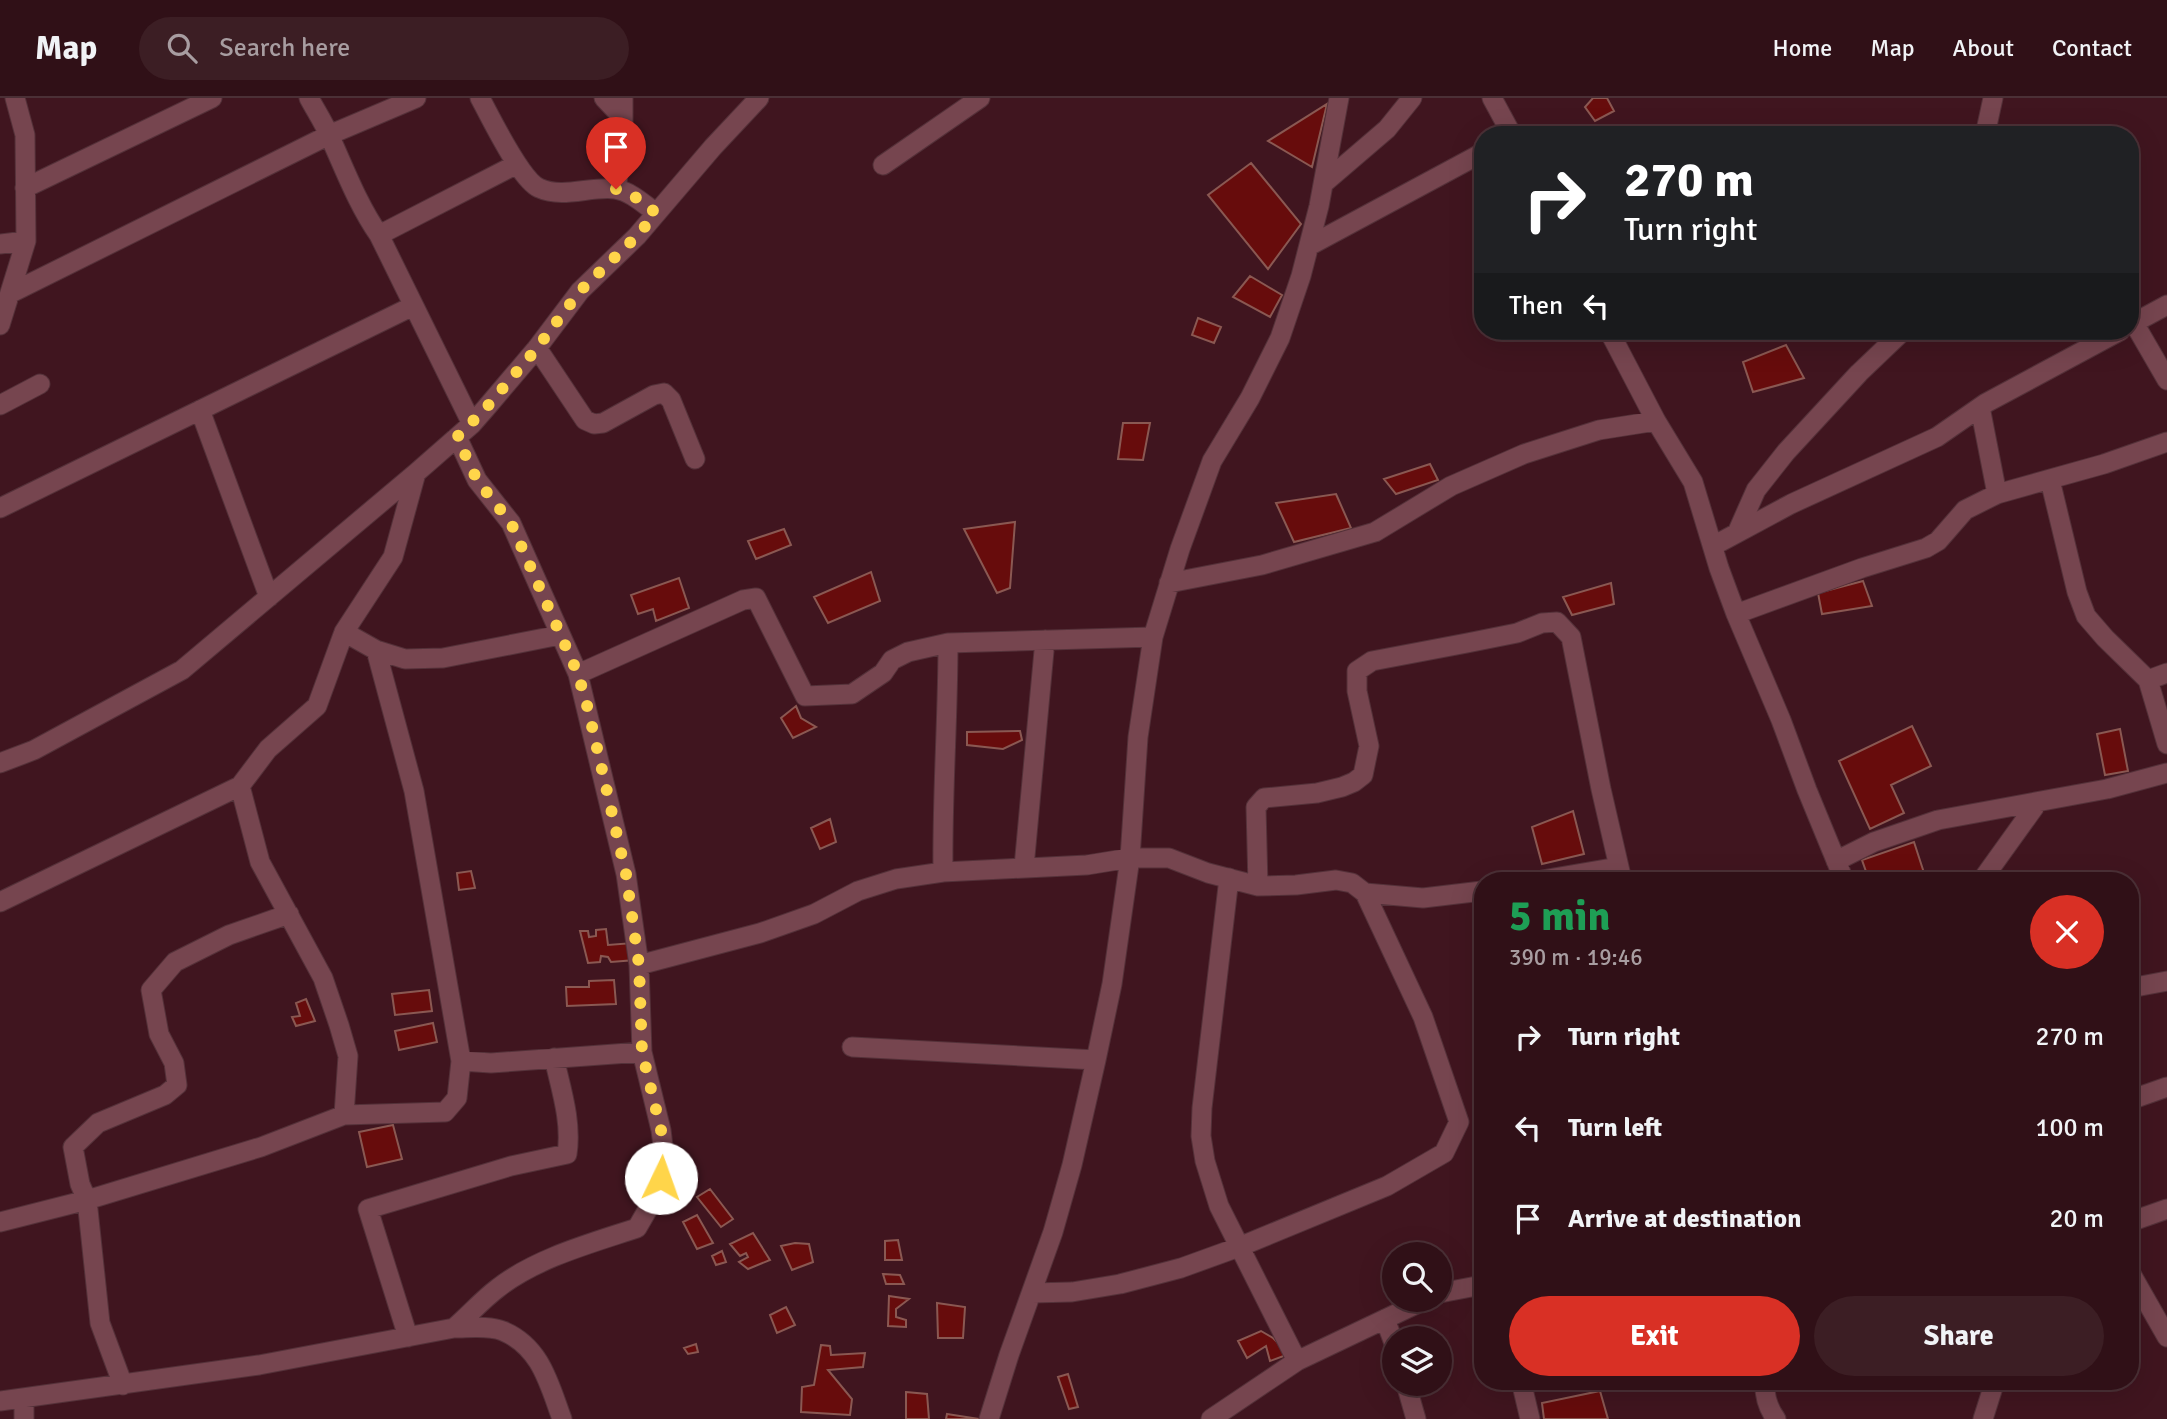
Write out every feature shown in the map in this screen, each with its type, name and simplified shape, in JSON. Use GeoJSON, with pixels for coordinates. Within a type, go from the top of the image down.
{"type":"FeatureCollection","features":[{"type":"Feature","properties":{"kind":"street"},"geometry":{"type":"LineString","coordinates":[[0,325],[26,241],[25,135],[15,98]]}},
{"type":"Feature","properties":{"kind":"street"},"geometry":{"type":"LineString","coordinates":[[25,188],[212,98]]}},
{"type":"Feature","properties":{"kind":"street"},"geometry":{"type":"LineString","coordinates":[[309,98],[413,306],[464,430],[477,480],[511,523],[578,674],[626,874],[639,965],[642,1052],[661,1130],[665,1162],[656,1195],[638,1228],[527,1269],[497,1288],[454,1328]]}},
{"type":"Feature","properties":{"kind":"street"},"geometry":{"type":"LineString","coordinates":[[11,293],[329,135],[416,98]]}},
{"type":"Feature","properties":{"kind":"street"},"geometry":{"type":"LineString","coordinates":[[480,98],[517,164],[538,187],[563,193],[616,189],[634,196],[656,213]]}},
{"type":"Feature","properties":{"kind":"street"},"geometry":{"type":"LineString","coordinates":[[604,98],[622,107],[622,141],[616,189]]}},
{"type":"Feature","properties":{"kind":"street"},"geometry":{"type":"LineString","coordinates":[[0,763],[34,750],[182,670],[416,473],[464,430],[537,348],[580,291],[637,236],[759,98]]}},
{"type":"Feature","properties":{"kind":"street"},"geometry":{"type":"LineString","coordinates":[[883,164],[980,98]]}},
{"type":"Feature","properties":{"kind":"street"},"geometry":{"type":"LineString","coordinates":[[989,1419],[1054,1233],[1112,985],[1129,859],[1138,737],[1153,637],[1212,461],[1250,398],[1280,338],[1309,246],[1324,183],[1339,98]]}},
{"type":"Feature","properties":{"kind":"street"},"geometry":{"type":"LineString","coordinates":[[1324,183],[1387,129],[1412,98]]}},
{"type":"Feature","properties":{"kind":"street"},"geometry":{"type":"LineString","coordinates":[[1492,98],[1507,126]]}},
{"type":"Feature","properties":{"kind":"street"},"geometry":{"type":"LineString","coordinates":[[1987,126],[1993,98]]}},
{"type":"Feature","properties":{"kind":"street"},"geometry":{"type":"LineString","coordinates":[[1309,246],[1474,157]]}},
{"type":"Feature","properties":{"kind":"street"},"geometry":{"type":"LineString","coordinates":[[379,235],[517,164]]}},
{"type":"Feature","properties":{"kind":"street"},"geometry":{"type":"LineString","coordinates":[[0,244],[26,241]]}},
{"type":"Feature","properties":{"kind":"street"},"geometry":{"type":"LineString","coordinates":[[2139,320],[2167,304]]}},
{"type":"Feature","properties":{"kind":"street"},"geometry":{"type":"LineString","coordinates":[[0,508],[413,306]]}},
{"type":"Feature","properties":{"kind":"street"},"geometry":{"type":"LineString","coordinates":[[1614,340],[1656,421],[1693,482],[1736,614],[1841,872]]}},
{"type":"Feature","properties":{"kind":"street"},"geometry":{"type":"LineString","coordinates":[[1738,533],[1756,490],[1786,452],[1894,340]]}},
{"type":"Feature","properties":{"kind":"street"},"geometry":{"type":"LineString","coordinates":[[1713,546],[1791,504],[1937,437],[1980,407],[2102,340]]}},
{"type":"Feature","properties":{"kind":"street"},"geometry":{"type":"LineString","coordinates":[[2138,340],[2167,380]]}},
{"type":"Feature","properties":{"kind":"street"},"geometry":{"type":"LineString","coordinates":[[537,348],[585,420],[594,424],[603,423],[654,395],[664,393],[671,400],[695,458]]}},
{"type":"Feature","properties":{"kind":"street"},"geometry":{"type":"LineString","coordinates":[[0,405],[40,384]]}},
{"type":"Feature","properties":{"kind":"street"},"geometry":{"type":"LineString","coordinates":[[1980,407],[1997,494]]}},
{"type":"Feature","properties":{"kind":"street"},"geometry":{"type":"LineString","coordinates":[[200,410],[269,597]]}},
{"type":"Feature","properties":{"kind":"street"},"geometry":{"type":"LineString","coordinates":[[1170,583],[1262,565],[1375,533],[1451,486],[1524,454],[1599,430],[1656,421]]}},
{"type":"Feature","properties":{"kind":"street"},"geometry":{"type":"LineString","coordinates":[[1736,614],[1861,568],[1926,548],[1938,541],[1965,510],[1997,494],[2050,480],[2167,442]]}},
{"type":"Feature","properties":{"kind":"street"},"geometry":{"type":"LineString","coordinates":[[0,902],[240,786],[268,750],[317,706],[344,632],[393,558],[416,473]]}},
{"type":"Feature","properties":{"kind":"street"},"geometry":{"type":"LineString","coordinates":[[2050,480],[2077,592],[2086,616],[2148,680],[2167,744]]}},
{"type":"Feature","properties":{"kind":"street"},"geometry":{"type":"LineString","coordinates":[[578,674],[743,600],[756,598],[805,696],[852,694],[883,673],[892,660],[908,652],[948,643],[1153,637]]}},
{"type":"Feature","properties":{"kind":"street"},"geometry":{"type":"LineString","coordinates":[[1258,886],[1256,807],[1265,798],[1317,793],[1342,787],[1363,775],[1369,746],[1357,691],[1357,671],[1373,661],[1517,633],[1542,623],[1557,622],[1571,637],[1620,872]]}},
{"type":"Feature","properties":{"kind":"street"},"geometry":{"type":"LineString","coordinates":[[344,632],[376,650],[405,659],[443,658],[560,635]]}},
{"type":"Feature","properties":{"kind":"street"},"geometry":{"type":"LineString","coordinates":[[1024,867],[1045,640]]}},
{"type":"Feature","properties":{"kind":"street"},"geometry":{"type":"LineString","coordinates":[[943,872],[948,643]]}},
{"type":"Feature","properties":{"kind":"street"},"geometry":{"type":"LineString","coordinates":[[0,1222],[87,1200],[261,1147],[344,1115],[445,1112],[457,1098],[461,1061],[414,791],[376,650]]}},
{"type":"Feature","properties":{"kind":"street"},"geometry":{"type":"LineString","coordinates":[[2148,680],[2167,673]]}},
{"type":"Feature","properties":{"kind":"street"},"geometry":{"type":"LineString","coordinates":[[1836,861],[1874,842],[1938,820],[2107,789],[2167,774]]}},
{"type":"Feature","properties":{"kind":"street"},"geometry":{"type":"LineString","coordinates":[[240,786],[260,862],[323,978],[342,1036],[348,1056],[344,1115]]}},
{"type":"Feature","properties":{"kind":"street"},"geometry":{"type":"LineString","coordinates":[[1988,872],[2038,802]]}},
{"type":"Feature","properties":{"kind":"street"},"geometry":{"type":"LineString","coordinates":[[639,965],[760,933],[814,914],[858,891],[896,879],[943,872],[1169,858],[1258,886],[1336,880],[1352,883],[1365,893],[1423,1017],[1459,1122],[1444,1153],[1387,1186],[1181,1268],[1120,1284],[1072,1292],[1032,1293]]}},
{"type":"Feature","properties":{"kind":"street"},"geometry":{"type":"LineString","coordinates":[[1229,878],[1201,1136],[1205,1161],[1219,1206],[1297,1361]]}},
{"type":"Feature","properties":{"kind":"street"},"geometry":{"type":"LineString","coordinates":[[1365,893],[1423,898],[1474,892]]}},
{"type":"Feature","properties":{"kind":"street"},"geometry":{"type":"LineString","coordinates":[[123,1385],[100,1323],[87,1200],[80,1184],[73,1147],[98,1123],[164,1095],[177,1085],[174,1063],[159,1034],[152,990],[175,962],[229,934],[289,914]]}},
{"type":"Feature","properties":{"kind":"street"},"geometry":{"type":"LineString","coordinates":[[2139,986],[2167,981]]}},
{"type":"Feature","properties":{"kind":"street"},"geometry":{"type":"LineString","coordinates":[[852,1046],[1096,1060]]}},
{"type":"Feature","properties":{"kind":"street"},"geometry":{"type":"LineString","coordinates":[[461,1061],[491,1063],[642,1052]]}},
{"type":"Feature","properties":{"kind":"street"},"geometry":{"type":"LineString","coordinates":[[408,1337],[368,1209],[510,1166],[568,1154],[565,1109],[554,1058]]}},
{"type":"Feature","properties":{"kind":"street"},"geometry":{"type":"LineString","coordinates":[[2139,1097],[2167,1087]]}},
{"type":"Feature","properties":{"kind":"street"},"geometry":{"type":"LineString","coordinates":[[2139,1219],[2167,1209]]}},
{"type":"Feature","properties":{"kind":"street"},"geometry":{"type":"LineString","coordinates":[[1452,1290],[1474,1286]]}},
{"type":"Feature","properties":{"kind":"street"},"geometry":{"type":"LineString","coordinates":[[2139,1288],[2167,1337]]}},
{"type":"Feature","properties":{"kind":"street"},"geometry":{"type":"LineString","coordinates":[[1217,1417],[1297,1361],[1400,1312]]}},
{"type":"Feature","properties":{"kind":"street"},"geometry":{"type":"LineString","coordinates":[[1385,1319],[1388,1326]]}},
{"type":"Feature","properties":{"kind":"street"},"geometry":{"type":"LineString","coordinates":[[0,1401],[259,1365],[454,1328],[501,1330],[526,1344],[542,1365],[562,1419]]}},
{"type":"Feature","properties":{"kind":"street"},"geometry":{"type":"LineString","coordinates":[[1523,1390],[1530,1419]]}},
{"type":"Feature","properties":{"kind":"street"},"geometry":{"type":"LineString","coordinates":[[1765,1390],[1771,1412],[1776,1419]]}},
{"type":"Feature","properties":{"kind":"street"},"geometry":{"type":"LineString","coordinates":[[1983,1419],[1992,1390]]}},
{"type":"Feature","properties":{"kind":"street"},"geometry":{"type":"LineString","coordinates":[[1409,1396],[1416,1419]]}},
{"type":"Feature","properties":{"kind":"street"},"geometry":{"type":"LineString","coordinates":[[24,1398],[24,1419]]}},
{"type":"Feature","properties":{"kind":"building"},"geometry":{"type":"Polygon","coordinates":[[[1593,98],[1607,98],[1614,111],[1595,121],[1585,107],[1593,98]]]}},
{"type":"Feature","properties":{"kind":"building"},"geometry":{"type":"Polygon","coordinates":[[[1327,104],[1312,167],[1268,141],[1327,104]]]}},
{"type":"Feature","properties":{"kind":"building"},"geometry":{"type":"Polygon","coordinates":[[[1251,163],[1301,224],[1268,269],[1208,195],[1251,163]]]}},
{"type":"Feature","properties":{"kind":"building"},"geometry":{"type":"Polygon","coordinates":[[[1250,276],[1282,295],[1270,317],[1233,297],[1250,276]]]}},
{"type":"Feature","properties":{"kind":"building"},"geometry":{"type":"Polygon","coordinates":[[[1198,318],[1221,327],[1214,343],[1192,335],[1198,318]]]}},
{"type":"Feature","properties":{"kind":"building"},"geometry":{"type":"Polygon","coordinates":[[[1786,345],[1804,378],[1753,392],[1743,362],[1786,345]]]}},
{"type":"Feature","properties":{"kind":"building"},"geometry":{"type":"Polygon","coordinates":[[[1123,423],[1150,423],[1143,460],[1118,459],[1123,423]]]}},
{"type":"Feature","properties":{"kind":"building"},"geometry":{"type":"Polygon","coordinates":[[[1430,464],[1438,480],[1396,494],[1384,479],[1430,464]]]}},
{"type":"Feature","properties":{"kind":"building"},"geometry":{"type":"Polygon","coordinates":[[[1336,494],[1351,528],[1294,542],[1276,503],[1336,494]]]}},
{"type":"Feature","properties":{"kind":"building"},"geometry":{"type":"Polygon","coordinates":[[[1015,522],[1010,588],[997,593],[964,529],[1015,522]]]}},
{"type":"Feature","properties":{"kind":"building"},"geometry":{"type":"Polygon","coordinates":[[[784,529],[791,545],[756,559],[748,541],[784,529]]]}},
{"type":"Feature","properties":{"kind":"building"},"geometry":{"type":"Polygon","coordinates":[[[871,572],[880,601],[828,623],[814,597],[871,572]]]}},
{"type":"Feature","properties":{"kind":"building"},"geometry":{"type":"Polygon","coordinates":[[[679,578],[689,608],[656,621],[653,609],[638,614],[631,595],[679,578]]]}},
{"type":"Feature","properties":{"kind":"building"},"geometry":{"type":"Polygon","coordinates":[[[1863,581],[1872,606],[1822,614],[1818,593],[1863,581]]]}},
{"type":"Feature","properties":{"kind":"building"},"geometry":{"type":"Polygon","coordinates":[[[1611,583],[1614,604],[1572,615],[1563,597],[1611,583]]]}},
{"type":"Feature","properties":{"kind":"building"},"geometry":{"type":"Polygon","coordinates":[[[796,706],[801,718],[816,727],[793,738],[781,718],[796,706]]]}},
{"type":"Feature","properties":{"kind":"building"},"geometry":{"type":"Polygon","coordinates":[[[1912,726],[1931,766],[1891,785],[1904,813],[1870,829],[1839,761],[1912,726]]]}},
{"type":"Feature","properties":{"kind":"building"},"geometry":{"type":"Polygon","coordinates":[[[2120,729],[2128,771],[2105,775],[2097,734],[2120,729]]]}},
{"type":"Feature","properties":{"kind":"building"},"geometry":{"type":"Polygon","coordinates":[[[1020,731],[1022,740],[1003,749],[967,745],[967,732],[1020,731]]]}},
{"type":"Feature","properties":{"kind":"building"},"geometry":{"type":"Polygon","coordinates":[[[1573,811],[1584,854],[1542,864],[1532,827],[1573,811]]]}},
{"type":"Feature","properties":{"kind":"building"},"geometry":{"type":"Polygon","coordinates":[[[830,819],[836,842],[820,849],[811,828],[830,819]]]}},
{"type":"Feature","properties":{"kind":"building"},"geometry":{"type":"Polygon","coordinates":[[[1914,842],[1924,872],[1866,872],[1862,860],[1914,842]]]}},
{"type":"Feature","properties":{"kind":"building"},"geometry":{"type":"Polygon","coordinates":[[[471,871],[475,888],[459,890],[457,873],[471,871]]]}},
{"type":"Feature","properties":{"kind":"building"},"geometry":{"type":"Polygon","coordinates":[[[606,929],[608,945],[633,943],[635,960],[611,962],[608,957],[601,956],[600,962],[588,963],[580,931],[588,931],[589,937],[596,936],[596,930],[606,929]]]}},
{"type":"Feature","properties":{"kind":"building"},"geometry":{"type":"Polygon","coordinates":[[[614,980],[616,1004],[567,1006],[566,987],[589,987],[589,981],[614,980]]]}},
{"type":"Feature","properties":{"kind":"building"},"geometry":{"type":"Polygon","coordinates":[[[429,990],[432,1011],[395,1015],[392,994],[429,990]]]}},
{"type":"Feature","properties":{"kind":"building"},"geometry":{"type":"Polygon","coordinates":[[[306,999],[315,1021],[296,1026],[292,1017],[300,1016],[296,1003],[306,999]]]}},
{"type":"Feature","properties":{"kind":"building"},"geometry":{"type":"Polygon","coordinates":[[[433,1023],[437,1042],[399,1050],[395,1031],[433,1023]]]}},
{"type":"Feature","properties":{"kind":"building"},"geometry":{"type":"Polygon","coordinates":[[[393,1125],[402,1159],[367,1167],[359,1132],[393,1125]]]}},
{"type":"Feature","properties":{"kind":"building"},"geometry":{"type":"Polygon","coordinates":[[[710,1189],[733,1219],[721,1227],[697,1197],[710,1189]]]}},
{"type":"Feature","properties":{"kind":"building"},"geometry":{"type":"Polygon","coordinates":[[[697,1215],[713,1243],[697,1249],[683,1222],[697,1215]]]}},
{"type":"Feature","properties":{"kind":"building"},"geometry":{"type":"Polygon","coordinates":[[[753,1233],[770,1260],[748,1269],[739,1262],[748,1257],[746,1253],[740,1256],[730,1244],[753,1233]]]}},
{"type":"Feature","properties":{"kind":"building"},"geometry":{"type":"Polygon","coordinates":[[[898,1240],[902,1260],[885,1260],[885,1241],[898,1240]]]}},
{"type":"Feature","properties":{"kind":"building"},"geometry":{"type":"Polygon","coordinates":[[[809,1244],[813,1262],[792,1270],[781,1246],[809,1244]]]}},
{"type":"Feature","properties":{"kind":"building"},"geometry":{"type":"Polygon","coordinates":[[[722,1251],[726,1262],[716,1265],[712,1256],[722,1251]]]}},
{"type":"Feature","properties":{"kind":"building"},"geometry":{"type":"Polygon","coordinates":[[[883,1274],[900,1275],[904,1284],[886,1284],[883,1274]]]}},
{"type":"Feature","properties":{"kind":"building"},"geometry":{"type":"Polygon","coordinates":[[[889,1296],[909,1299],[896,1309],[896,1317],[906,1320],[906,1327],[888,1326],[889,1296]]]}},
{"type":"Feature","properties":{"kind":"building"},"geometry":{"type":"Polygon","coordinates":[[[937,1303],[965,1307],[963,1338],[938,1338],[937,1303]]]}},
{"type":"Feature","properties":{"kind":"building"},"geometry":{"type":"Polygon","coordinates":[[[786,1307],[795,1325],[777,1333],[770,1315],[786,1307]]]}},
{"type":"Feature","properties":{"kind":"building"},"geometry":{"type":"Polygon","coordinates":[[[1261,1331],[1273,1338],[1289,1354],[1270,1361],[1266,1346],[1247,1358],[1238,1341],[1261,1331]]]}},
{"type":"Feature","properties":{"kind":"building"},"geometry":{"type":"Polygon","coordinates":[[[696,1344],[698,1352],[688,1354],[684,1348],[696,1344]]]}},
{"type":"Feature","properties":{"kind":"building"},"geometry":{"type":"Polygon","coordinates":[[[821,1345],[830,1346],[831,1355],[865,1353],[863,1367],[828,1370],[852,1399],[850,1415],[801,1412],[802,1387],[814,1385],[821,1345]]]}},
{"type":"Feature","properties":{"kind":"building"},"geometry":{"type":"Polygon","coordinates":[[[1068,1374],[1078,1407],[1069,1409],[1058,1377],[1068,1374]]]}},
{"type":"Feature","properties":{"kind":"building"},"geometry":{"type":"Polygon","coordinates":[[[1600,1391],[1608,1419],[1544,1419],[1542,1403],[1600,1391]]]}},
{"type":"Feature","properties":{"kind":"building"},"geometry":{"type":"Polygon","coordinates":[[[906,1392],[927,1394],[929,1419],[906,1419],[906,1392]]]}},
{"type":"Feature","properties":{"kind":"building"},"geometry":{"type":"Polygon","coordinates":[[[947,1414],[979,1419],[946,1419],[947,1414]]]}},
{"type":"Feature","properties":{"kind":"route"},"geometry":{"type":"LineString","coordinates":[[616,189],[634,196],[656,213],[637,236],[580,291],[537,348],[472,424],[457,437],[477,480],[511,523],[578,674],[588,709],[626,874],[639,965],[642,1052],[661,1130],[665,1162],[661,1178]]}}]}
